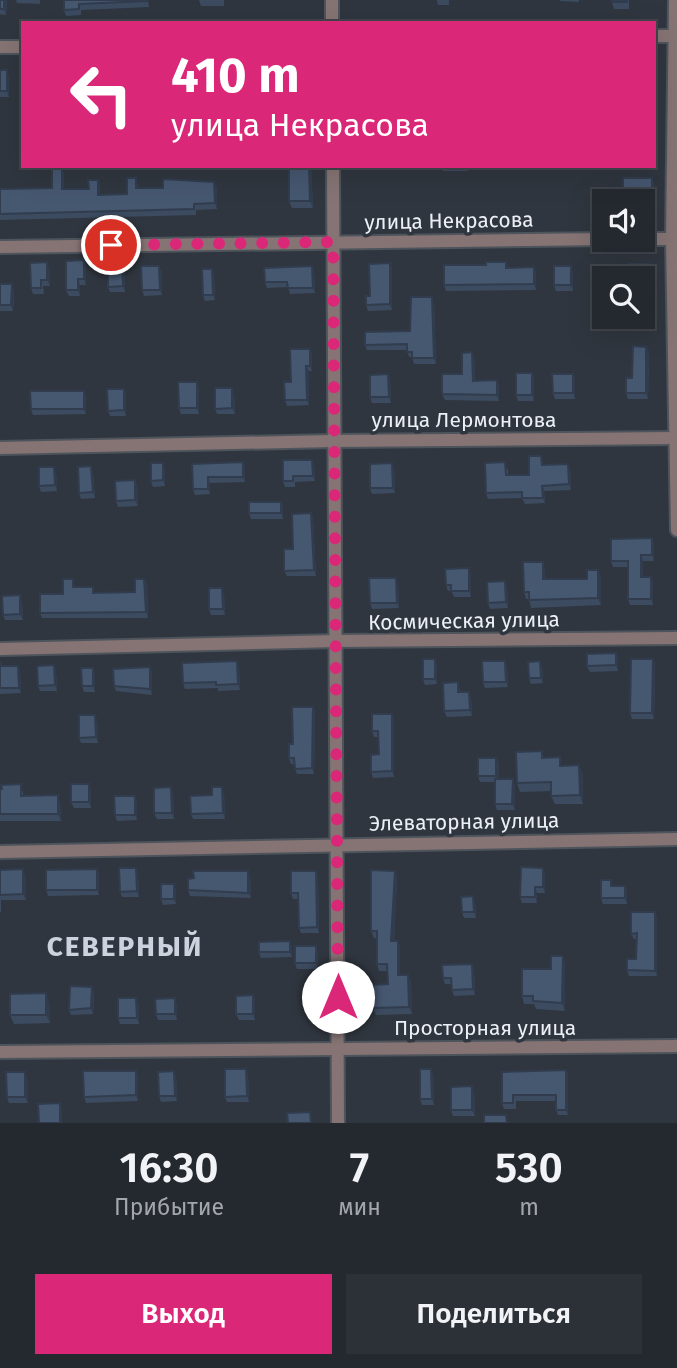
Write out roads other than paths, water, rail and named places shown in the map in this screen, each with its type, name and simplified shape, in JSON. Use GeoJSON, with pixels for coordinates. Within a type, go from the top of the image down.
{"type":"FeatureCollection","features":[{"type":"Feature","properties":{"kind":"street"},"geometry":{"type":"LineString","coordinates":[[332,0],[332,21]]}},
{"type":"Feature","properties":{"kind":"street"},"geometry":{"type":"LineString","coordinates":[[675,0],[677,530]]}},
{"type":"Feature","properties":{"kind":"street"},"geometry":{"type":"LineString","coordinates":[[656,36],[676,36]]}},
{"type":"Feature","properties":{"kind":"street"},"geometry":{"type":"LineString","coordinates":[[0,47],[21,47]]}},
{"type":"Feature","properties":{"kind":"street"},"geometry":{"type":"LineString","coordinates":[[333,168],[338,1123]]}},
{"type":"Feature","properties":{"kind":"street","name":"улица Некрасова"},"geometry":{"type":"LineString","coordinates":[[0,247],[592,239]]}},
{"type":"Feature","properties":{"kind":"street"},"geometry":{"type":"LineString","coordinates":[[655,239],[675,239]]}},
{"type":"Feature","properties":{"kind":"street","name":"улица Лермонтова"},"geometry":{"type":"LineString","coordinates":[[0,448],[676,438]]}},
{"type":"Feature","properties":{"kind":"street","name":"Космическая улица"},"geometry":{"type":"LineString","coordinates":[[0,649],[336,641],[677,638]]}},
{"type":"Feature","properties":{"kind":"street","name":"Элеваторная улица"},"geometry":{"type":"LineString","coordinates":[[0,852],[337,843],[677,839]]}},
{"type":"Feature","properties":{"kind":"street","name":"Просторная улица"},"geometry":{"type":"LineString","coordinates":[[0,1052],[677,1046]]}},
{"type":"Feature","properties":{"kind":"district","name":"СЕВЕРНЫЙ"},"geometry":{"type":"Point","coordinates":[125,946]}}]}
